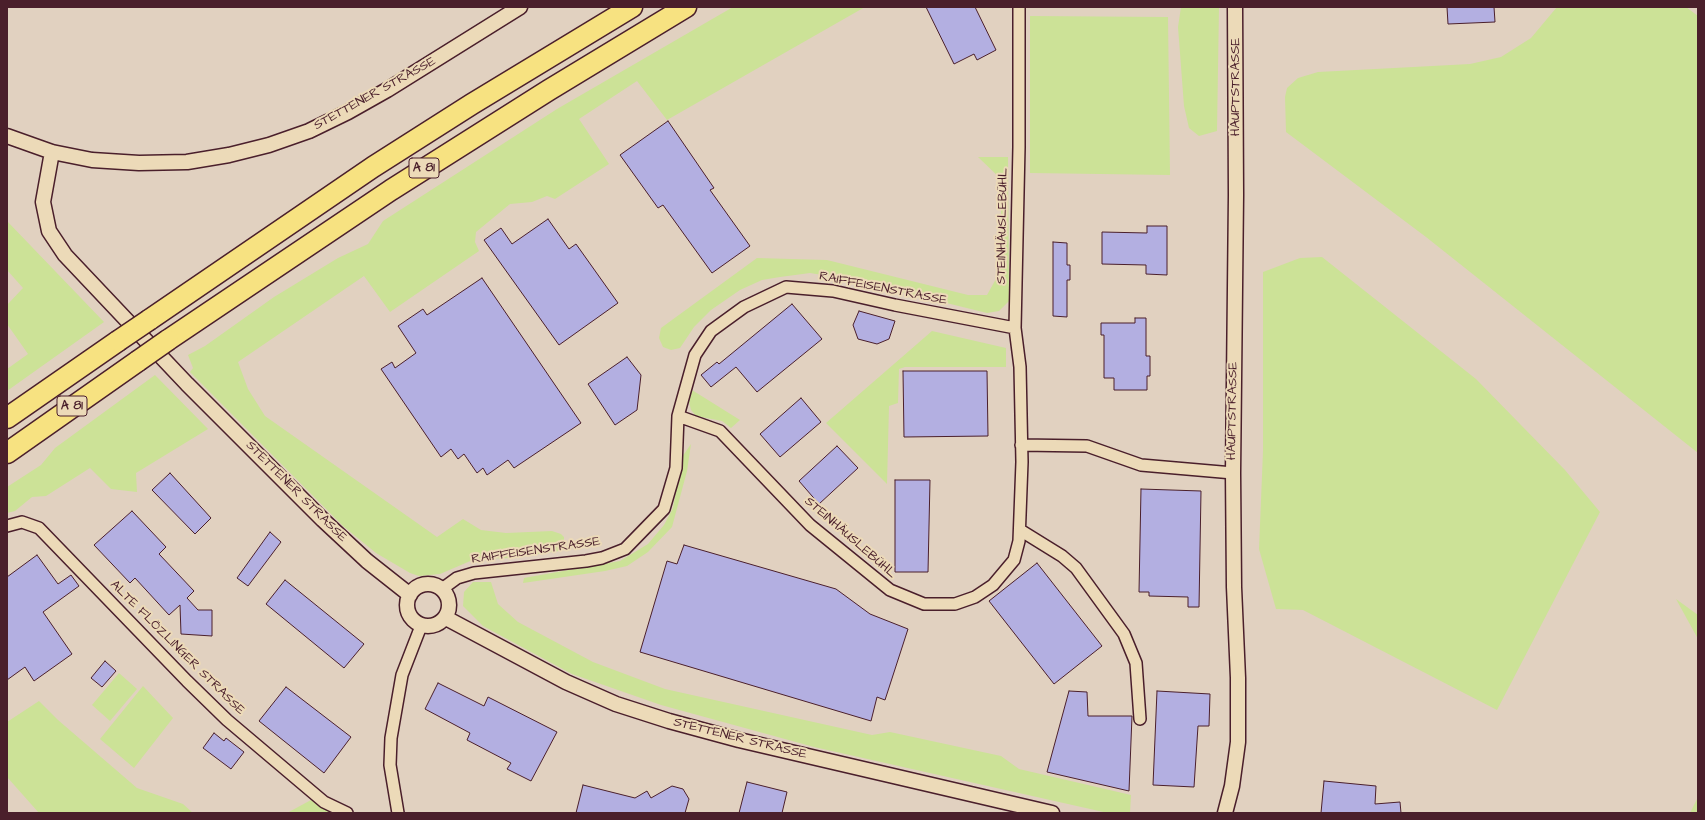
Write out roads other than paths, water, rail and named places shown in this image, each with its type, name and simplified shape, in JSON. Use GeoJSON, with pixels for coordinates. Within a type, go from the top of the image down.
{"type":"FeatureCollection","features":[{"type":"Feature","properties":{"kind":"highway","name":"A 81"},"geometry":{"type":"LineString","coordinates":[[7,418],[380,163],[472,104],[632,7]]}},
{"type":"Feature","properties":{"kind":"highway","name":"A 81"},"geometry":{"type":"LineString","coordinates":[[7,452],[168,340],[397,185],[536,97],[686,7]]}},
{"type":"Feature","properties":{"kind":"street","name":"STETTENER STRASSE"},"geometry":{"type":"LineString","coordinates":[[7,136],[52,152],[92,160],[139,163],[187,162],[229,155],[269,145],[309,131],[348,112],[387,90],[520,7]]}},
{"type":"Feature","properties":{"kind":"street","name":"STEINHÄUSLEBÜHL"},"geometry":{"type":"LineString","coordinates":[[678,416],[720,431],[814,528],[890,590],[924,604],[954,604],[974,598],[993,585],[1014,560],[1020,530],[1021,445],[1020,367],[1015,328],[1019,140],[1019,7]]}},
{"type":"Feature","properties":{"kind":"street","name":"HAUPTSTRASSE"},"geometry":{"type":"LineString","coordinates":[[1225,813],[1232,786],[1238,742],[1233,473],[1236,202],[1235,7]]}},
{"type":"Feature","properties":{"kind":"street","name":"STETTENER STRASSE"},"geometry":{"type":"LineString","coordinates":[[52,152],[43,202],[45,219],[54,241],[94,286],[187,384],[323,520],[367,561],[410,595]]}},
{"type":"Feature","properties":{"kind":"street","name":"RAIFFEISENSTRASSE"},"geometry":{"type":"LineString","coordinates":[[442,589],[458,578],[474,573],[586,562],[602,558],[625,549],[664,509],[676,468],[678,416],[695,355],[711,331],[744,307],[786,287],[833,291],[895,306],[1015,328]]}},
{"type":"Feature","properties":{"kind":"street"},"geometry":{"type":"LineString","coordinates":[[1021,445],[1087,446],[1141,465],[1233,473]]}},
{"type":"Feature","properties":{"kind":"street","name":"ALTE FLÖZLINGER STRASSE"},"geometry":{"type":"LineString","coordinates":[[7,526],[22,522],[39,528],[187,681],[227,720],[324,802],[347,813]]}},
{"type":"Feature","properties":{"kind":"street"},"geometry":{"type":"LineString","coordinates":[[1020,530],[1062,556],[1076,568],[1124,634],[1136,663],[1140,719]]}},
{"type":"Feature","properties":{"kind":"street"},"geometry":{"type":"LineString","coordinates":[[421,585],[436,585],[442,589],[449,600],[450,606],[446,618],[435,626],[421,626],[412,619],[409,613],[407,607],[410,595],[421,585]]}},
{"type":"Feature","properties":{"kind":"street","name":"STETTENER STRASSE"},"geometry":{"type":"LineString","coordinates":[[446,618],[566,682],[616,704],[669,721],[739,740],[1052,813]]}},
{"type":"Feature","properties":{"kind":"street"},"geometry":{"type":"LineString","coordinates":[[398,813],[390,765],[391,738],[402,674],[421,626]]}}]}
